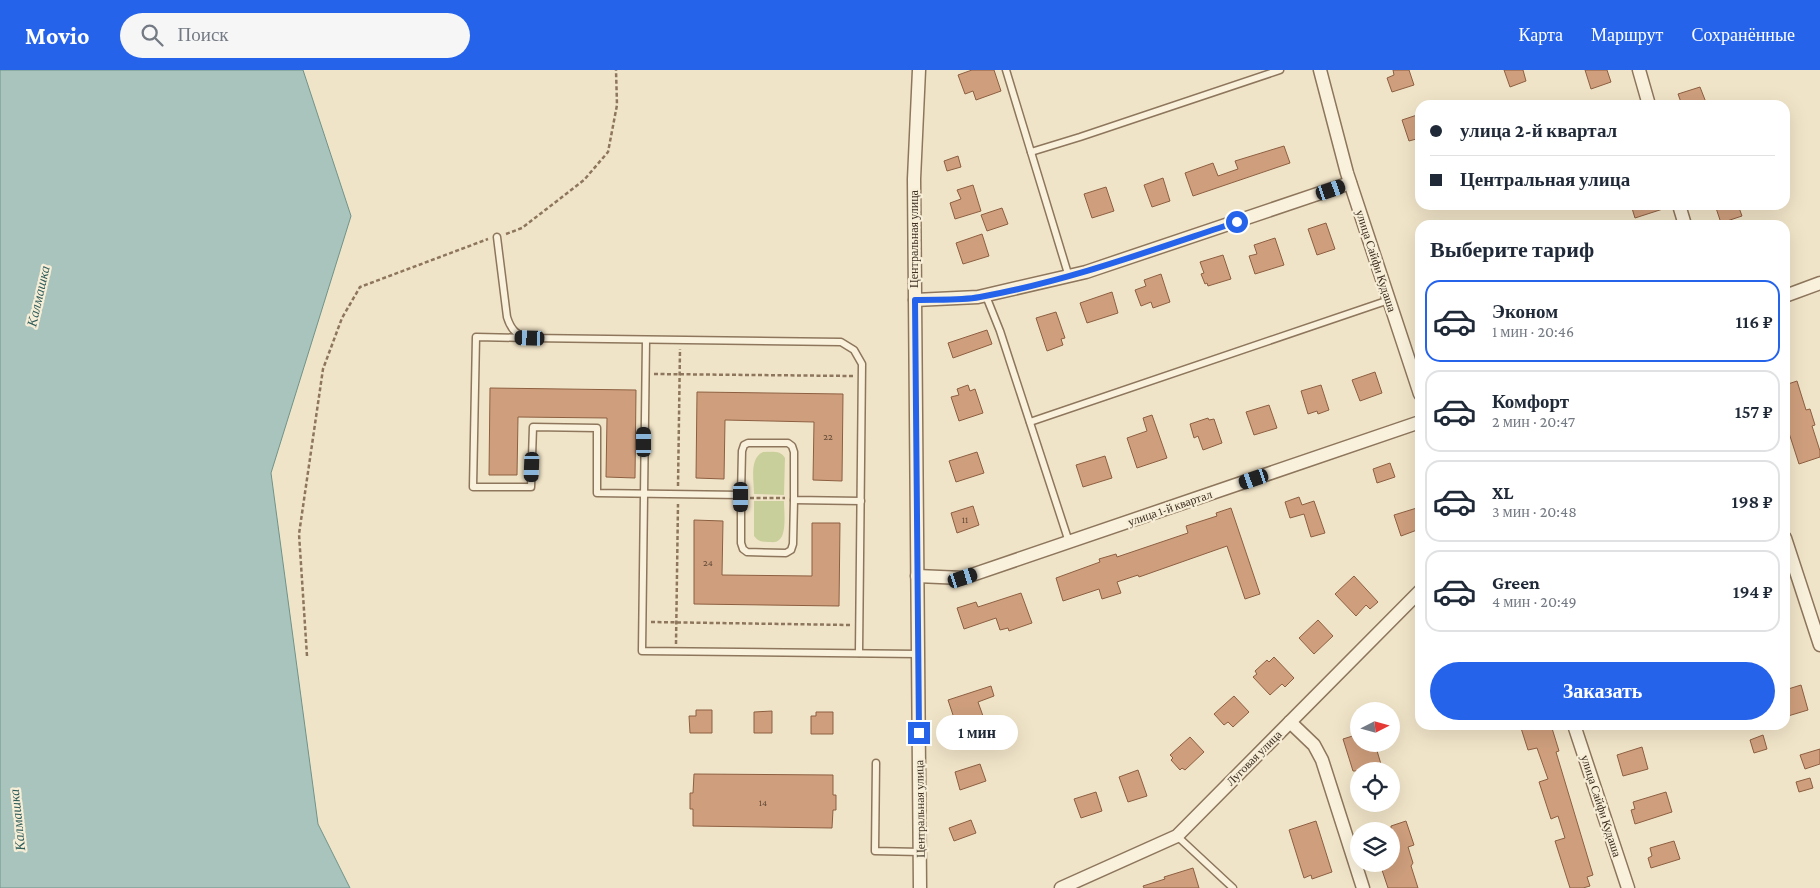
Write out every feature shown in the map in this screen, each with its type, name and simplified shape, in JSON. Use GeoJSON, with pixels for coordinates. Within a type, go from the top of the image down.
{"type":"FeatureCollection","features":[{"type":"Feature","properties":{"kind":"street","name":"Центральная улица"},"geometry":{"type":"LineString","coordinates":[[918,70],[914,179],[920,888]]}},
{"type":"Feature","properties":{"kind":"street","name":"улица Сайфи Кудаша"},"geometry":{"type":"LineString","coordinates":[[1320,70],[1350,183],[1415,379]]}},
{"type":"Feature","properties":{"kind":"street"},"geometry":{"type":"LineString","coordinates":[[1639,70],[1648,100]]}},
{"type":"Feature","properties":{"kind":"street"},"geometry":{"type":"LineString","coordinates":[[915,300],[986,296],[1070,276],[1096,269],[1350,183]]}},
{"type":"Feature","properties":{"kind":"street"},"geometry":{"type":"LineString","coordinates":[[1790,294],[1820,284]]}},
{"type":"Feature","properties":{"kind":"street","name":"улица 1-й квартал"},"geometry":{"type":"LineString","coordinates":[[917,576],[963,578],[1415,424]]}},
{"type":"Feature","properties":{"kind":"street"},"geometry":{"type":"LineString","coordinates":[[1790,553],[1820,645]]}},
{"type":"Feature","properties":{"kind":"street","name":"Луговая улица"},"geometry":{"type":"LineString","coordinates":[[1061,888],[1177,836],[1415,596]]}},
{"type":"Feature","properties":{"kind":"street"},"geometry":{"type":"LineString","coordinates":[[1290,722],[1314,744],[1322,760],[1363,888]]}},
{"type":"Feature","properties":{"kind":"street","name":"улица Сайфи Кудаша"},"geometry":{"type":"LineString","coordinates":[[1576,730],[1628,888]]}},
{"type":"Feature","properties":{"kind":"lane"},"geometry":{"type":"LineString","coordinates":[[1006,70],[1070,276]]}},
{"type":"Feature","properties":{"kind":"lane"},"geometry":{"type":"LineString","coordinates":[[1031,152],[1280,70]]}},
{"type":"Feature","properties":{"kind":"lane"},"geometry":{"type":"LineString","coordinates":[[497,236],[509,325],[514,332],[530,338]]}},
{"type":"Feature","properties":{"kind":"lane"},"geometry":{"type":"LineString","coordinates":[[986,296],[1000,331],[1069,542]]}},
{"type":"Feature","properties":{"kind":"lane"},"geometry":{"type":"LineString","coordinates":[[1030,422],[1389,300]]}},
{"type":"Feature","properties":{"kind":"lane"},"geometry":{"type":"LineString","coordinates":[[741,496],[597,493],[597,428],[533,428],[531,487],[473,487],[476,337],[841,342],[854,350],[862,364],[859,653]]}},
{"type":"Feature","properties":{"kind":"lane"},"geometry":{"type":"LineString","coordinates":[[646,340],[642,651],[918,654]]}},
{"type":"Feature","properties":{"kind":"lane"},"geometry":{"type":"LineString","coordinates":[[748,443],[788,443],[792,446],[794,452],[794,499],[793,544],[791,550],[786,552],[747,552],[743,549],[741,543],[741,496],[742,451],[744,445],[748,443]]}},
{"type":"Feature","properties":{"kind":"lane"},"geometry":{"type":"LineString","coordinates":[[794,499],[861,501]]}},
{"type":"Feature","properties":{"kind":"lane"},"geometry":{"type":"LineString","coordinates":[[876,764],[875,851],[920,852]]}},
{"type":"Feature","properties":{"kind":"lane"},"geometry":{"type":"LineString","coordinates":[[1177,836],[1233,888]]}},
{"type":"Feature","properties":{"kind":"path"},"geometry":{"type":"LineString","coordinates":[[307,656],[299,534],[324,369],[342,318],[360,287],[445,254],[522,228],[584,180],[608,152],[617,105],[616,70]]}},
{"type":"Feature","properties":{"kind":"path"},"geometry":{"type":"LineString","coordinates":[[645,374],[862,376]]}},
{"type":"Feature","properties":{"kind":"path"},"geometry":{"type":"LineString","coordinates":[[741,496],[794,499]]}},
{"type":"Feature","properties":{"kind":"path"},"geometry":{"type":"LineString","coordinates":[[642,622],[859,625]]}},
{"type":"Feature","properties":{"kind":"green space"},"geometry":{"type":"Polygon","coordinates":[[[763,452],[778,453],[785,458],[784,495],[754,494],[754,464],[763,452]]]}},
{"type":"Feature","properties":{"kind":"green space"},"geometry":{"type":"Polygon","coordinates":[[[754,501],[784,501],[784,528],[782,537],[778,541],[762,541],[754,536],[754,501]]]}},
{"type":"Feature","properties":{"kind":"water","name":"Калмашка"},"geometry":{"type":"Polygon","coordinates":[[[0,70],[303,70],[351,216],[271,473],[318,824],[350,888],[0,888],[0,70]]]}},
{"type":"Feature","properties":{"kind":"building"},"geometry":{"type":"Polygon","coordinates":[[[972,70],[994,70],[1001,91],[976,100],[973,91],[965,94],[958,75],[972,70]]]}},
{"type":"Feature","properties":{"kind":"building"},"geometry":{"type":"Polygon","coordinates":[[[1393,70],[1409,70],[1414,85],[1392,92],[1387,78],[1394,75],[1393,70]]]}},
{"type":"Feature","properties":{"kind":"building"},"geometry":{"type":"Polygon","coordinates":[[[1504,70],[1523,70],[1526,81],[1510,87],[1504,70]]]}},
{"type":"Feature","properties":{"kind":"building"},"geometry":{"type":"Polygon","coordinates":[[[1585,70],[1607,70],[1611,82],[1591,89],[1585,70]]]}},
{"type":"Feature","properties":{"kind":"building"},"geometry":{"type":"Polygon","coordinates":[[[1700,87],[1705,100],[1680,100],[1678,94],[1700,87]]]}},
{"type":"Feature","properties":{"kind":"building"},"geometry":{"type":"Polygon","coordinates":[[[1415,116],[1415,139],[1409,141],[1402,120],[1415,116]]]}},
{"type":"Feature","properties":{"kind":"building"},"geometry":{"type":"Polygon","coordinates":[[[1284,146],[1290,163],[1193,196],[1185,173],[1213,163],[1218,176],[1238,169],[1235,161],[1284,146]]]}},
{"type":"Feature","properties":{"kind":"building"},"geometry":{"type":"Polygon","coordinates":[[[958,156],[961,167],[947,171],[944,161],[958,156]]]}},
{"type":"Feature","properties":{"kind":"building"},"geometry":{"type":"Polygon","coordinates":[[[1163,178],[1170,201],[1152,207],[1144,185],[1163,178]]]}},
{"type":"Feature","properties":{"kind":"building"},"geometry":{"type":"Polygon","coordinates":[[[973,185],[981,211],[955,219],[950,203],[961,199],[957,190],[973,185]]]}},
{"type":"Feature","properties":{"kind":"building"},"geometry":{"type":"Polygon","coordinates":[[[1106,187],[1114,211],[1092,218],[1084,194],[1106,187]]]}},
{"type":"Feature","properties":{"kind":"building"},"geometry":{"type":"Polygon","coordinates":[[[1002,208],[1008,224],[987,231],[981,215],[1002,208]]]}},
{"type":"Feature","properties":{"kind":"building"},"geometry":{"type":"Polygon","coordinates":[[[1633,210],[1660,210],[1635,218],[1633,210]]]}},
{"type":"Feature","properties":{"kind":"building"},"geometry":{"type":"Polygon","coordinates":[[[1717,210],[1740,210],[1742,216],[1730,220],[1720,220],[1717,210]]]}},
{"type":"Feature","properties":{"kind":"building"},"geometry":{"type":"Polygon","coordinates":[[[1326,223],[1335,249],[1317,255],[1308,229],[1326,223]]]}},
{"type":"Feature","properties":{"kind":"building"},"geometry":{"type":"Polygon","coordinates":[[[982,234],[989,256],[963,264],[956,243],[982,234]]]}},
{"type":"Feature","properties":{"kind":"building"},"geometry":{"type":"Polygon","coordinates":[[[1275,238],[1284,265],[1255,274],[1249,256],[1257,254],[1254,245],[1275,238]]]}},
{"type":"Feature","properties":{"kind":"building"},"geometry":{"type":"Polygon","coordinates":[[[1223,255],[1231,279],[1208,286],[1207,283],[1205,284],[1201,274],[1204,273],[1200,262],[1223,255]]]}},
{"type":"Feature","properties":{"kind":"building"},"geometry":{"type":"Polygon","coordinates":[[[1161,274],[1170,302],[1153,308],[1151,302],[1141,306],[1135,290],[1146,286],[1144,280],[1161,274]]]}},
{"type":"Feature","properties":{"kind":"building"},"geometry":{"type":"Polygon","coordinates":[[[1112,292],[1118,313],[1087,323],[1080,303],[1112,292]]]}},
{"type":"Feature","properties":{"kind":"building"},"geometry":{"type":"Polygon","coordinates":[[[1056,312],[1065,338],[1061,339],[1063,345],[1047,351],[1036,318],[1056,312]]]}},
{"type":"Feature","properties":{"kind":"building"},"geometry":{"type":"Polygon","coordinates":[[[987,330],[992,344],[953,358],[948,343],[987,330]]]}},
{"type":"Feature","properties":{"kind":"building"},"geometry":{"type":"Polygon","coordinates":[[[1375,372],[1382,393],[1360,401],[1352,380],[1375,372]]]}},
{"type":"Feature","properties":{"kind":"building"},"geometry":{"type":"Polygon","coordinates":[[[1797,381],[1806,410],[1810,409],[1815,425],[1812,426],[1820,451],[1820,457],[1799,464],[1790,436],[1790,383],[1797,381]]]}},
{"type":"Feature","properties":{"kind":"building"},"geometry":{"type":"Polygon","coordinates":[[[968,385],[970,391],[975,389],[983,413],[959,421],[951,397],[959,395],[957,389],[968,385]]]}},
{"type":"Feature","properties":{"kind":"building"},"geometry":{"type":"Polygon","coordinates":[[[1321,385],[1329,410],[1318,414],[1317,411],[1308,414],[1301,391],[1321,385]]]}},
{"type":"Feature","properties":{"kind":"building"},"geometry":{"type":"Polygon","coordinates":[[[490,388],[636,390],[635,478],[606,477],[607,418],[518,417],[517,475],[489,475],[490,388]]]}},
{"type":"Feature","properties":{"kind":"building"},"geometry":{"type":"Polygon","coordinates":[[[697,392],[843,394],[842,481],[813,480],[814,422],[725,420],[724,479],[696,478],[697,392]]]}},
{"type":"Feature","properties":{"kind":"building"},"geometry":{"type":"Polygon","coordinates":[[[1269,405],[1277,428],[1254,435],[1246,412],[1269,405]]]}},
{"type":"Feature","properties":{"kind":"building"},"geometry":{"type":"Polygon","coordinates":[[[1152,415],[1167,458],[1137,468],[1127,438],[1147,431],[1143,418],[1152,415]]]}},
{"type":"Feature","properties":{"kind":"building"},"geometry":{"type":"Polygon","coordinates":[[[1208,418],[1209,420],[1214,419],[1222,443],[1203,450],[1198,436],[1194,438],[1190,424],[1208,418]]]}},
{"type":"Feature","properties":{"kind":"building"},"geometry":{"type":"Polygon","coordinates":[[[977,452],[984,473],[956,482],[949,461],[977,452]]]}},
{"type":"Feature","properties":{"kind":"building"},"geometry":{"type":"Polygon","coordinates":[[[1105,456],[1112,478],[1083,487],[1076,465],[1105,456]]]}},
{"type":"Feature","properties":{"kind":"building"},"geometry":{"type":"Polygon","coordinates":[[[1390,463],[1395,477],[1377,483],[1373,469],[1390,463]]]}},
{"type":"Feature","properties":{"kind":"building"},"geometry":{"type":"Polygon","coordinates":[[[1299,497],[1302,505],[1314,501],[1325,533],[1311,537],[1304,514],[1290,518],[1285,502],[1299,497]]]}},
{"type":"Feature","properties":{"kind":"building"},"geometry":{"type":"Polygon","coordinates":[[[973,506],[979,525],[957,533],[951,513],[973,506]]]}},
{"type":"Feature","properties":{"kind":"building"},"geometry":{"type":"Polygon","coordinates":[[[1231,508],[1260,594],[1245,599],[1227,546],[1139,577],[1138,575],[1117,582],[1121,593],[1102,599],[1099,589],[1063,601],[1056,578],[1100,562],[1099,559],[1116,554],[1117,557],[1188,533],[1186,526],[1217,516],[1216,513],[1231,508]]]}},
{"type":"Feature","properties":{"kind":"building"},"geometry":{"type":"Polygon","coordinates":[[[1415,509],[1415,531],[1401,536],[1394,515],[1415,509]]]}},
{"type":"Feature","properties":{"kind":"building"},"geometry":{"type":"Polygon","coordinates":[[[694,520],[723,521],[722,575],[812,576],[812,523],[840,523],[839,606],[694,604],[694,520]]]}},
{"type":"Feature","properties":{"kind":"building"},"geometry":{"type":"Polygon","coordinates":[[[1354,576],[1378,602],[1370,609],[1366,605],[1356,616],[1335,594],[1354,576]]]}},
{"type":"Feature","properties":{"kind":"building"},"geometry":{"type":"Polygon","coordinates":[[[1021,593],[1032,623],[1009,631],[1008,628],[1000,630],[996,618],[964,629],[957,608],[976,602],[978,607],[1021,593]]]}},
{"type":"Feature","properties":{"kind":"building"},"geometry":{"type":"Polygon","coordinates":[[[1318,620],[1333,636],[1314,654],[1299,638],[1318,620]]]}},
{"type":"Feature","properties":{"kind":"building"},"geometry":{"type":"Polygon","coordinates":[[[1274,657],[1294,678],[1285,687],[1282,684],[1270,695],[1253,677],[1257,674],[1255,671],[1267,660],[1269,662],[1274,657]]]}},
{"type":"Feature","properties":{"kind":"building"},"geometry":{"type":"Polygon","coordinates":[[[1801,685],[1808,710],[1790,715],[1790,688],[1801,685]]]}},
{"type":"Feature","properties":{"kind":"building"},"geometry":{"type":"Polygon","coordinates":[[[991,686],[994,696],[978,702],[983,716],[956,724],[948,700],[991,686]]]}},
{"type":"Feature","properties":{"kind":"building"},"geometry":{"type":"Polygon","coordinates":[[[1234,696],[1249,712],[1233,727],[1228,722],[1224,725],[1214,714],[1234,696]]]}},
{"type":"Feature","properties":{"kind":"building"},"geometry":{"type":"Polygon","coordinates":[[[696,710],[712,710],[712,733],[690,733],[689,716],[696,716],[696,710]]]}},
{"type":"Feature","properties":{"kind":"building"},"geometry":{"type":"Polygon","coordinates":[[[772,711],[772,733],[754,733],[754,712],[772,711]]]}},
{"type":"Feature","properties":{"kind":"building"},"geometry":{"type":"Polygon","coordinates":[[[816,712],[833,712],[833,734],[811,734],[811,716],[816,716],[816,712]]]}},
{"type":"Feature","properties":{"kind":"building"},"geometry":{"type":"Polygon","coordinates":[[[1522,730],[1553,730],[1559,751],[1556,752],[1593,875],[1587,877],[1590,886],[1570,888],[1555,841],[1565,838],[1558,816],[1551,819],[1539,782],[1548,779],[1537,748],[1528,750],[1522,730]]]}},
{"type":"Feature","properties":{"kind":"building"},"geometry":{"type":"Polygon","coordinates":[[[1763,735],[1767,749],[1754,753],[1750,740],[1763,735]]]}},
{"type":"Feature","properties":{"kind":"building"},"geometry":{"type":"Polygon","coordinates":[[[1190,737],[1204,752],[1185,770],[1182,768],[1180,770],[1171,760],[1173,758],[1170,755],[1190,737]]]}},
{"type":"Feature","properties":{"kind":"building"},"geometry":{"type":"Polygon","coordinates":[[[1350,737],[1350,752],[1377,752],[1380,762],[1350,762],[1343,739],[1350,737]]]}},
{"type":"Feature","properties":{"kind":"building"},"geometry":{"type":"Polygon","coordinates":[[[1642,747],[1648,769],[1623,776],[1617,755],[1642,747]]]}},
{"type":"Feature","properties":{"kind":"building"},"geometry":{"type":"Polygon","coordinates":[[[1820,749],[1820,764],[1805,769],[1800,755],[1820,749]]]}},
{"type":"Feature","properties":{"kind":"building"},"geometry":{"type":"Polygon","coordinates":[[[980,764],[986,781],[960,790],[955,772],[980,764]]]}},
{"type":"Feature","properties":{"kind":"building"},"geometry":{"type":"Polygon","coordinates":[[[1138,770],[1147,796],[1128,802],[1119,777],[1138,770]]]}},
{"type":"Feature","properties":{"kind":"building"},"geometry":{"type":"Polygon","coordinates":[[[694,774],[833,775],[833,795],[836,795],[836,810],[833,810],[832,828],[693,826],[693,809],[690,809],[690,793],[693,793],[694,774]]]}},
{"type":"Feature","properties":{"kind":"building"},"geometry":{"type":"Polygon","coordinates":[[[1810,778],[1813,788],[1799,792],[1796,782],[1810,778]]]}},
{"type":"Feature","properties":{"kind":"building"},"geometry":{"type":"Polygon","coordinates":[[[1096,792],[1102,811],[1081,818],[1074,799],[1096,792]]]}},
{"type":"Feature","properties":{"kind":"building"},"geometry":{"type":"Polygon","coordinates":[[[1666,792],[1672,812],[1635,824],[1631,810],[1635,809],[1633,802],[1666,792]]]}},
{"type":"Feature","properties":{"kind":"building"},"geometry":{"type":"Polygon","coordinates":[[[971,820],[976,833],[954,841],[949,828],[971,820]]]}},
{"type":"Feature","properties":{"kind":"building"},"geometry":{"type":"Polygon","coordinates":[[[1316,821],[1332,872],[1312,879],[1311,875],[1304,878],[1289,830],[1316,821]]]}},
{"type":"Feature","properties":{"kind":"building"},"geometry":{"type":"Polygon","coordinates":[[[1406,821],[1414,845],[1408,847],[1413,863],[1411,866],[1418,888],[1388,888],[1383,872],[1400,872],[1400,823],[1406,821]]]}},
{"type":"Feature","properties":{"kind":"building"},"geometry":{"type":"Polygon","coordinates":[[[1674,841],[1680,859],[1651,868],[1648,858],[1652,856],[1650,848],[1674,841]]]}},
{"type":"Feature","properties":{"kind":"building"},"geometry":{"type":"Polygon","coordinates":[[[1193,868],[1199,888],[1144,888],[1143,886],[1165,879],[1164,877],[1193,868]]]}},
{"type":"Feature","properties":{"kind":"route"},"geometry":{"type":"LineString","coordinates":[[919,733],[915,300],[978,297],[1055,280],[1086,272],[1237,222]]}}]}
